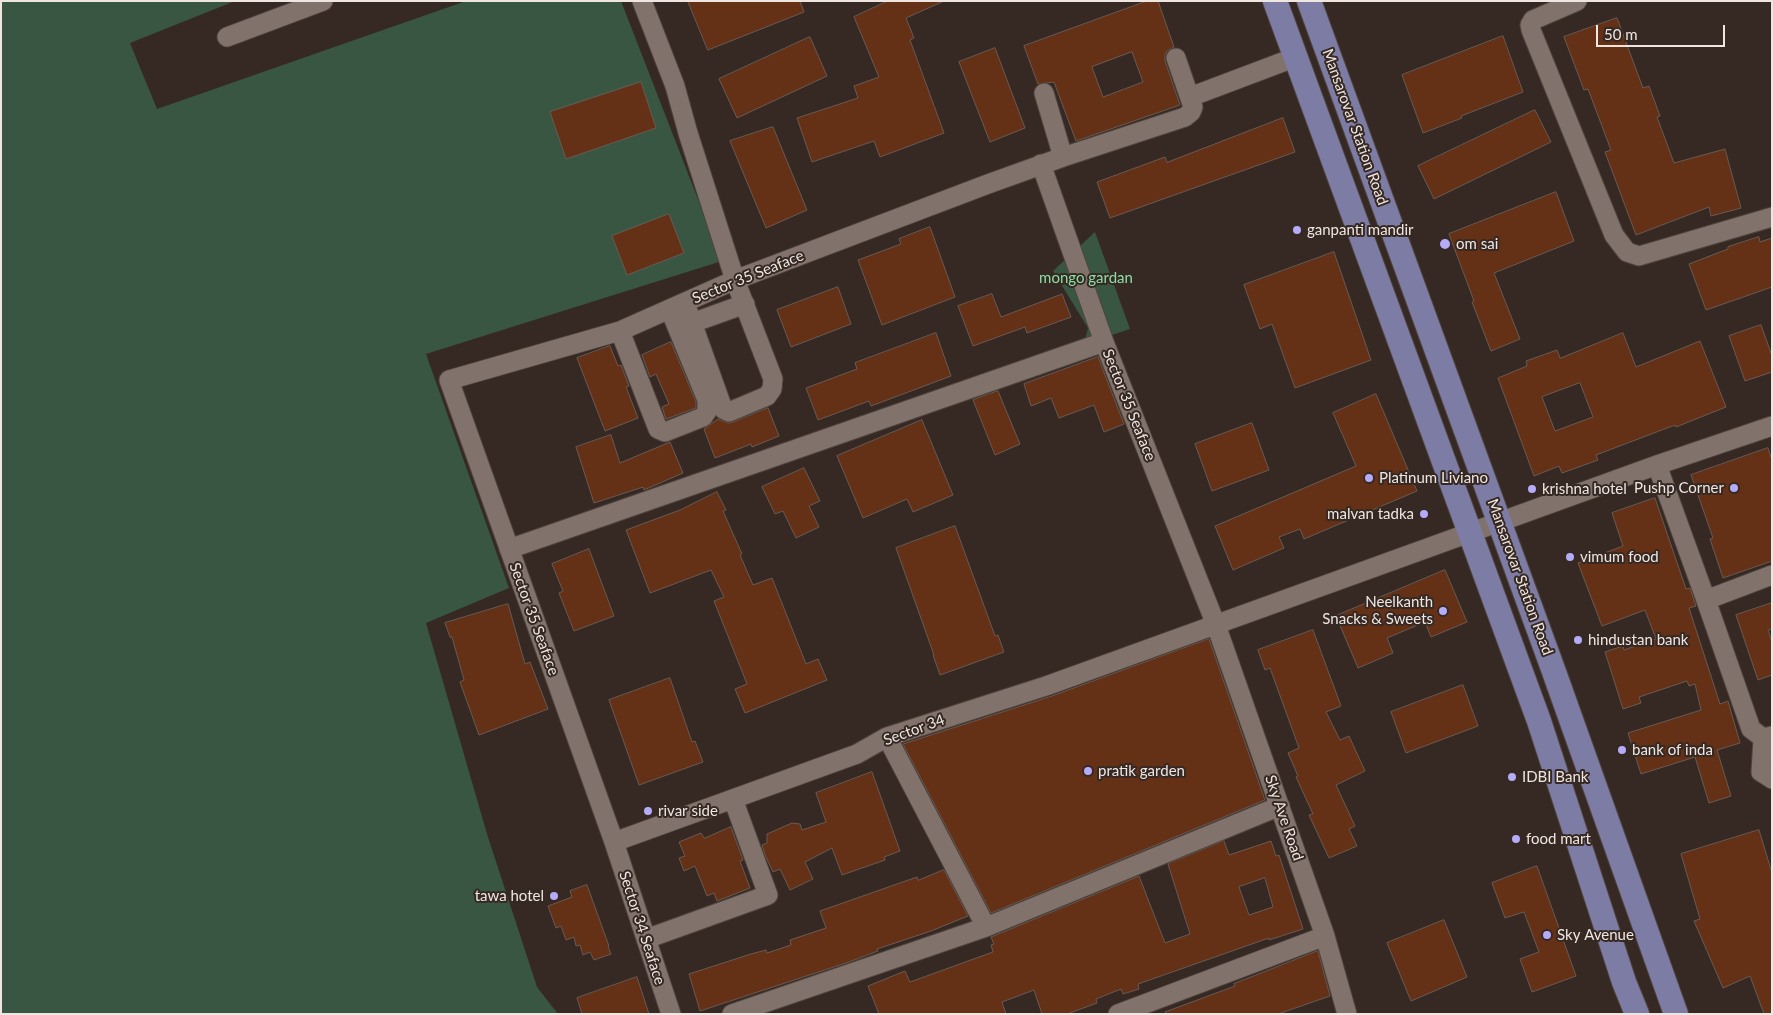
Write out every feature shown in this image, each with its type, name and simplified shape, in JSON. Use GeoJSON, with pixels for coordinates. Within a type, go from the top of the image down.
{"type":"FeatureCollection","features":[{"type":"Feature","properties":{"kind":"main road"},"geometry":{"type":"LineString","coordinates":[[1275,1],[1539,721],[1624,982],[1637,1014]]}},
{"type":"Feature","properties":{"kind":"main road","name":"Mansarovar Station Road"},"geometry":{"type":"LineString","coordinates":[[1309,1],[1500,522],[1676,1014]]}},
{"type":"Feature","properties":{"kind":"main road"},"geometry":{"type":"LineString","coordinates":[[1306,86],[1336,75]]}},
{"type":"Feature","properties":{"kind":"main road"},"geometry":{"type":"LineString","coordinates":[[1624,982],[1659,969]]}},
{"type":"Feature","properties":{"kind":"street"},"geometry":{"type":"LineString","coordinates":[[227,37],[323,1]]}},
{"type":"Feature","properties":{"kind":"street"},"geometry":{"type":"LineString","coordinates":[[642,1],[675,86],[735,280],[773,379],[772,389],[767,396],[729,412],[723,409],[692,323],[677,306]]}},
{"type":"Feature","properties":{"kind":"street"},"geometry":{"type":"LineString","coordinates":[[1577,1],[1534,20],[1530,25],[1614,235],[1627,252],[1639,256],[1772,217]]}},
{"type":"Feature","properties":{"kind":"street"},"geometry":{"type":"LineString","coordinates":[[1190,97],[1296,57]]}},
{"type":"Feature","properties":{"kind":"street"},"geometry":{"type":"LineString","coordinates":[[1041,164],[1185,117],[1191,112],[1193,107],[1176,58]]}},
{"type":"Feature","properties":{"kind":"street"},"geometry":{"type":"LineString","coordinates":[[1044,93],[1063,157]]}},
{"type":"Feature","properties":{"kind":"street","name":"Sector 35 Seaface"},"geometry":{"type":"LineString","coordinates":[[614,842],[449,380],[620,331],[735,280],[1041,164],[1104,342],[1216,625]]}},
{"type":"Feature","properties":{"kind":"street"},"geometry":{"type":"LineString","coordinates":[[692,323],[745,304]]}},
{"type":"Feature","properties":{"kind":"street"},"geometry":{"type":"LineString","coordinates":[[620,331],[658,429],[665,432],[703,418],[707,412],[707,400],[677,306]]}},
{"type":"Feature","properties":{"kind":"street"},"geometry":{"type":"LineString","coordinates":[[508,548],[1104,342]]}},
{"type":"Feature","properties":{"kind":"street","name":"Sector 34"},"geometry":{"type":"LineString","coordinates":[[614,842],[857,754],[887,737],[1046,686],[1657,465],[1772,426]]}},
{"type":"Feature","properties":{"kind":"street"},"geometry":{"type":"LineString","coordinates":[[1657,465],[1751,729],[1768,737],[1761,772],[1772,779]]}},
{"type":"Feature","properties":{"kind":"street"},"geometry":{"type":"LineString","coordinates":[[1706,600],[1772,575]]}},
{"type":"Feature","properties":{"kind":"street","name":"Sky Ave Road"},"geometry":{"type":"LineString","coordinates":[[1216,625],[1325,936],[1348,1014]]}},
{"type":"Feature","properties":{"kind":"street"},"geometry":{"type":"LineString","coordinates":[[887,737],[986,927]]}},
{"type":"Feature","properties":{"kind":"street"},"geometry":{"type":"LineString","coordinates":[[646,939],[768,895],[733,799]]}},
{"type":"Feature","properties":{"kind":"street"},"geometry":{"type":"LineString","coordinates":[[732,1014],[986,927],[1280,806]]}},
{"type":"Feature","properties":{"kind":"street","name":"Sector 34 Seaface"},"geometry":{"type":"LineString","coordinates":[[614,842],[671,1014]]}},
{"type":"Feature","properties":{"kind":"street"},"geometry":{"type":"LineString","coordinates":[[1118,1014],[1325,936]]}},
{"type":"Feature","properties":{"kind":"green space"},"geometry":{"type":"Polygon","coordinates":[[[1,1],[235,1],[130,43],[157,109],[466,1],[621,1],[722,261],[426,354],[509,588],[426,623],[487,834],[537,987],[558,1014],[1,1014],[1,1]]]}},
{"type":"Feature","properties":{"kind":"green space","name":"mongo gardan"},"geometry":{"type":"Polygon","coordinates":[[[1095,232],[1130,329],[1084,344],[1088,328],[1053,271],[1095,232]]]}},
{"type":"Feature","properties":{"kind":"building"},"geometry":{"type":"Polygon","coordinates":[[[688,1],[800,1],[804,12],[708,50],[688,1]]]}},
{"type":"Feature","properties":{"kind":"building"},"geometry":{"type":"Polygon","coordinates":[[[888,1],[944,1],[906,18],[914,38],[910,40],[944,133],[880,157],[874,141],[812,162],[797,118],[858,98],[854,86],[879,77],[854,17],[888,1]]]}},
{"type":"Feature","properties":{"kind":"building"},"geometry":{"type":"Polygon","coordinates":[[[1147,1],[1158,1],[1174,47],[1167,51],[1165,61],[1180,105],[1076,141],[1054,82],[1038,84],[1024,46],[1147,1]],[[1132,52],[1092,67],[1103,97],[1143,82],[1132,52]]]}},
{"type":"Feature","properties":{"kind":"building"},"geometry":{"type":"Polygon","coordinates":[[[1617,18],[1643,88],[1649,86],[1660,116],[1657,117],[1674,163],[1725,149],[1741,208],[1711,216],[1709,207],[1636,235],[1605,152],[1611,150],[1588,89],[1584,90],[1564,37],[1617,18]]]}},
{"type":"Feature","properties":{"kind":"building"},"geometry":{"type":"Polygon","coordinates":[[[1503,36],[1523,92],[1423,133],[1402,75],[1503,36]]]}},
{"type":"Feature","properties":{"kind":"building"},"geometry":{"type":"Polygon","coordinates":[[[810,37],[827,76],[737,118],[719,79],[810,37]]]}},
{"type":"Feature","properties":{"kind":"building"},"geometry":{"type":"Polygon","coordinates":[[[995,48],[1025,128],[990,142],[959,62],[995,48]]]}},
{"type":"Feature","properties":{"kind":"building"},"geometry":{"type":"Polygon","coordinates":[[[641,82],[656,128],[566,159],[550,112],[641,82]]]}},
{"type":"Feature","properties":{"kind":"building"},"geometry":{"type":"Polygon","coordinates":[[[1535,110],[1551,142],[1434,199],[1418,166],[1535,110]]]}},
{"type":"Feature","properties":{"kind":"building"},"geometry":{"type":"Polygon","coordinates":[[[1283,118],[1295,152],[1110,218],[1097,182],[1165,157],[1167,162],[1283,118]]]}},
{"type":"Feature","properties":{"kind":"building"},"geometry":{"type":"Polygon","coordinates":[[[773,127],[807,210],[766,228],[730,141],[773,127]]]}},
{"type":"Feature","properties":{"kind":"building"},"geometry":{"type":"Polygon","coordinates":[[[1556,192],[1574,241],[1494,273],[1520,339],[1491,351],[1449,234],[1556,192]]]}},
{"type":"Feature","properties":{"kind":"building"},"geometry":{"type":"Polygon","coordinates":[[[669,214],[684,253],[627,275],[612,236],[669,214]]]}},
{"type":"Feature","properties":{"kind":"building"},"geometry":{"type":"Polygon","coordinates":[[[930,227],[955,297],[882,325],[858,260],[901,244],[899,239],[930,227]]]}},
{"type":"Feature","properties":{"kind":"building"},"geometry":{"type":"Polygon","coordinates":[[[1759,237],[1760,242],[1772,238],[1772,287],[1706,310],[1689,264],[1728,249],[1728,247],[1759,237]]]}},
{"type":"Feature","properties":{"kind":"building"},"geometry":{"type":"Polygon","coordinates":[[[1334,252],[1371,360],[1295,388],[1272,324],[1260,329],[1244,285],[1334,252]]]}},
{"type":"Feature","properties":{"kind":"building"},"geometry":{"type":"Polygon","coordinates":[[[838,287],[851,324],[791,347],[777,310],[838,287]]]}},
{"type":"Feature","properties":{"kind":"building"},"geometry":{"type":"Polygon","coordinates":[[[992,294],[1001,317],[1062,294],[1071,317],[1027,333],[1025,327],[973,346],[958,306],[992,294]]]}},
{"type":"Feature","properties":{"kind":"building"},"geometry":{"type":"Polygon","coordinates":[[[1761,325],[1772,356],[1772,372],[1745,381],[1729,336],[1761,325]]]}},
{"type":"Feature","properties":{"kind":"building"},"geometry":{"type":"Polygon","coordinates":[[[936,333],[951,376],[871,406],[869,401],[818,420],[806,388],[857,369],[855,363],[936,333]]]}},
{"type":"Feature","properties":{"kind":"building"},"geometry":{"type":"Polygon","coordinates":[[[1623,333],[1636,367],[1700,341],[1726,407],[1596,455],[1598,460],[1562,473],[1559,466],[1534,476],[1498,378],[1527,366],[1526,361],[1557,350],[1560,358],[1623,333]],[[1580,383],[1542,397],[1555,431],[1593,417],[1580,383]]]}},
{"type":"Feature","properties":{"kind":"building"},"geometry":{"type":"Polygon","coordinates":[[[671,342],[696,402],[696,408],[666,419],[662,407],[669,404],[656,374],[650,377],[642,355],[671,342]]]}},
{"type":"Feature","properties":{"kind":"building"},"geometry":{"type":"Polygon","coordinates":[[[610,346],[618,366],[621,365],[629,386],[626,387],[638,418],[605,431],[577,358],[610,346]]]}},
{"type":"Feature","properties":{"kind":"building"},"geometry":{"type":"Polygon","coordinates":[[[1098,357],[1124,424],[1104,432],[1094,405],[1059,418],[1051,398],[1031,406],[1024,384],[1098,357]]]}},
{"type":"Feature","properties":{"kind":"building"},"geometry":{"type":"Polygon","coordinates":[[[998,391],[1020,444],[995,455],[973,400],[998,391]]]}},
{"type":"Feature","properties":{"kind":"building","name":"Platinum Liviano"},"geometry":{"type":"Polygon","coordinates":[[[1376,394],[1417,491],[1304,539],[1300,529],[1279,537],[1284,548],[1233,570],[1215,526],[1356,466],[1333,413],[1376,394]]]}},
{"type":"Feature","properties":{"kind":"building"},"geometry":{"type":"Polygon","coordinates":[[[768,408],[779,436],[752,447],[751,444],[715,458],[704,429],[718,419],[728,423],[733,422],[768,408]]]}},
{"type":"Feature","properties":{"kind":"building"},"geometry":{"type":"Polygon","coordinates":[[[922,420],[953,495],[913,512],[907,499],[863,518],[837,456],[922,420]]]}},
{"type":"Feature","properties":{"kind":"building"},"geometry":{"type":"Polygon","coordinates":[[[1252,423],[1269,470],[1212,491],[1195,444],[1252,423]]]}},
{"type":"Feature","properties":{"kind":"building"},"geometry":{"type":"Polygon","coordinates":[[[611,435],[620,463],[670,442],[683,473],[644,490],[643,487],[594,503],[576,447],[611,435]]]}},
{"type":"Feature","properties":{"kind":"building"},"geometry":{"type":"Polygon","coordinates":[[[1768,448],[1772,460],[1772,561],[1723,578],[1710,539],[1713,538],[1691,475],[1768,448]]]}},
{"type":"Feature","properties":{"kind":"building"},"geometry":{"type":"Polygon","coordinates":[[[804,468],[820,501],[809,506],[819,527],[796,538],[783,511],[775,514],[762,487],[804,468]]]}},
{"type":"Feature","properties":{"kind":"building"},"geometry":{"type":"Polygon","coordinates":[[[717,492],[726,510],[723,511],[753,585],[772,578],[806,664],[818,659],[827,680],[745,713],[735,689],[747,684],[714,601],[724,597],[711,570],[650,593],[626,530],[680,510],[717,492]]]}},
{"type":"Feature","properties":{"kind":"building"},"geometry":{"type":"Polygon","coordinates":[[[1655,498],[1686,589],[1690,588],[1696,606],[1689,608],[1720,704],[1728,701],[1740,743],[1717,750],[1731,796],[1709,803],[1695,757],[1641,774],[1628,733],[1701,710],[1695,684],[1689,686],[1687,681],[1639,697],[1641,703],[1623,709],[1605,652],[1623,646],[1624,650],[1656,639],[1645,610],[1602,626],[1578,563],[1623,546],[1612,513],[1655,498]]]}},
{"type":"Feature","properties":{"kind":"building"},"geometry":{"type":"Polygon","coordinates":[[[955,526],[995,636],[998,635],[1004,652],[940,675],[896,548],[955,526]]]}},
{"type":"Feature","properties":{"kind":"building"},"geometry":{"type":"Polygon","coordinates":[[[589,549],[614,616],[574,631],[559,593],[563,591],[552,564],[589,549]]]}},
{"type":"Feature","properties":{"kind":"building"},"geometry":{"type":"Polygon","coordinates":[[[1445,570],[1467,622],[1431,637],[1425,622],[1387,638],[1393,653],[1358,668],[1336,616],[1445,570]]]}},
{"type":"Feature","properties":{"kind":"building"},"geometry":{"type":"Polygon","coordinates":[[[1772,603],[1772,629],[1768,630],[1772,642],[1772,675],[1758,680],[1736,615],[1772,603]]]}},
{"type":"Feature","properties":{"kind":"building"},"geometry":{"type":"Polygon","coordinates":[[[508,604],[525,664],[530,662],[548,709],[479,735],[460,682],[464,680],[452,637],[450,637],[445,623],[508,604]]]}},
{"type":"Feature","properties":{"kind":"building"},"geometry":{"type":"Polygon","coordinates":[[[1313,630],[1341,706],[1326,712],[1340,740],[1349,736],[1365,771],[1336,785],[1355,826],[1349,829],[1357,846],[1329,858],[1309,815],[1313,814],[1296,777],[1298,776],[1288,753],[1299,748],[1270,668],[1265,670],[1258,650],[1313,630]]]}},
{"type":"Feature","properties":{"kind":"building","name":"pratik garden"},"geometry":{"type":"Polygon","coordinates":[[[1209,639],[1265,800],[991,913],[903,744],[1049,697],[1209,639]]]}},
{"type":"Feature","properties":{"kind":"building"},"geometry":{"type":"Polygon","coordinates":[[[670,678],[692,742],[695,741],[703,762],[639,785],[609,700],[670,678]]]}},
{"type":"Feature","properties":{"kind":"building"},"geometry":{"type":"Polygon","coordinates":[[[1463,685],[1478,726],[1406,753],[1391,712],[1463,685]]]}},
{"type":"Feature","properties":{"kind":"building"},"geometry":{"type":"Polygon","coordinates":[[[872,772],[900,851],[884,857],[885,860],[842,875],[832,848],[805,862],[813,879],[790,890],[780,869],[773,872],[765,855],[762,845],[767,843],[767,834],[792,823],[800,824],[802,830],[826,822],[816,793],[872,772]]]}},
{"type":"Feature","properties":{"kind":"building"},"geometry":{"type":"Polygon","coordinates":[[[731,827],[743,860],[740,861],[750,888],[717,901],[714,893],[707,896],[695,866],[684,871],[679,858],[685,856],[679,842],[701,833],[704,838],[731,827]]]}},
{"type":"Feature","properties":{"kind":"building"},"geometry":{"type":"Polygon","coordinates":[[[1759,830],[1772,873],[1772,1014],[1764,1014],[1750,976],[1723,988],[1694,921],[1700,919],[1681,854],[1759,830]]]}},
{"type":"Feature","properties":{"kind":"building"},"geometry":{"type":"Polygon","coordinates":[[[1224,841],[1229,855],[1271,841],[1276,856],[1279,855],[1303,929],[1269,940],[1269,938],[1138,984],[1139,989],[1123,994],[1121,989],[1096,999],[1097,1003],[1067,1014],[1042,1014],[1034,990],[1002,1002],[1006,1014],[879,1014],[868,986],[905,971],[910,982],[993,952],[991,945],[994,944],[991,937],[1139,876],[1165,943],[1190,934],[1168,864],[1224,841]],[[1265,878],[1239,887],[1249,915],[1273,907],[1265,878]]]}},
{"type":"Feature","properties":{"kind":"building","name":"Sky Avenue"},"geometry":{"type":"Polygon","coordinates":[[[1537,866],[1576,976],[1532,992],[1520,959],[1539,952],[1524,912],[1505,918],[1492,883],[1537,866]]]}},
{"type":"Feature","properties":{"kind":"building"},"geometry":{"type":"Polygon","coordinates":[[[944,870],[968,916],[877,949],[878,951],[849,962],[700,1011],[689,974],[751,954],[766,950],[767,953],[791,945],[790,940],[826,928],[820,911],[917,877],[918,880],[944,870]]]}},
{"type":"Feature","properties":{"kind":"building"},"geometry":{"type":"Polygon","coordinates":[[[587,885],[611,954],[594,960],[590,952],[583,955],[580,945],[576,946],[574,937],[566,940],[561,926],[556,928],[548,906],[572,897],[570,891],[587,885]]]}},
{"type":"Feature","properties":{"kind":"building"},"geometry":{"type":"Polygon","coordinates":[[[1444,920],[1467,977],[1411,1001],[1387,943],[1444,920]]]}},
{"type":"Feature","properties":{"kind":"building"},"geometry":{"type":"Polygon","coordinates":[[[1318,951],[1330,996],[1278,1014],[1166,1014],[1165,1012],[1235,986],[1234,984],[1318,951]]]}},
{"type":"Feature","properties":{"kind":"building"},"geometry":{"type":"Polygon","coordinates":[[[637,977],[649,1014],[582,1014],[577,998],[637,977]]]}},
{"type":"Feature","properties":{"kind":"place","name":"ganpanti mandir"},"geometry":{"type":"Point","coordinates":[1297,230]}},
{"type":"Feature","properties":{"kind":"place","name":"om sai"},"geometry":{"type":"Point","coordinates":[1445,244]}},
{"type":"Feature","properties":{"kind":"place","name":"Platinum Liviano"},"geometry":{"type":"Point","coordinates":[1369,478]}},
{"type":"Feature","properties":{"kind":"place","name":"Pushp Corner"},"geometry":{"type":"Point","coordinates":[1734,488]}},
{"type":"Feature","properties":{"kind":"place","name":"krishna hotel"},"geometry":{"type":"Point","coordinates":[1532,489]}},
{"type":"Feature","properties":{"kind":"place","name":"malvan tadka"},"geometry":{"type":"Point","coordinates":[1424,514]}},
{"type":"Feature","properties":{"kind":"place","name":"vimum food"},"geometry":{"type":"Point","coordinates":[1570,557]}},
{"type":"Feature","properties":{"kind":"place","name":"Neelkanth Snacks & Sweets"},"geometry":{"type":"Point","coordinates":[1443,611]}},
{"type":"Feature","properties":{"kind":"place","name":"hindustan bank"},"geometry":{"type":"Point","coordinates":[1578,640]}},
{"type":"Feature","properties":{"kind":"place","name":"bank of inda"},"geometry":{"type":"Point","coordinates":[1622,750]}},
{"type":"Feature","properties":{"kind":"place","name":"pratik garden"},"geometry":{"type":"Point","coordinates":[1088,771]}},
{"type":"Feature","properties":{"kind":"place","name":"IDBI Bank"},"geometry":{"type":"Point","coordinates":[1512,777]}},
{"type":"Feature","properties":{"kind":"place","name":"rivar side"},"geometry":{"type":"Point","coordinates":[648,811]}},
{"type":"Feature","properties":{"kind":"place","name":"food mart"},"geometry":{"type":"Point","coordinates":[1516,839]}},
{"type":"Feature","properties":{"kind":"place","name":"tawa hotel"},"geometry":{"type":"Point","coordinates":[554,896]}},
{"type":"Feature","properties":{"kind":"place","name":"Sky Avenue"},"geometry":{"type":"Point","coordinates":[1547,935]}}]}
